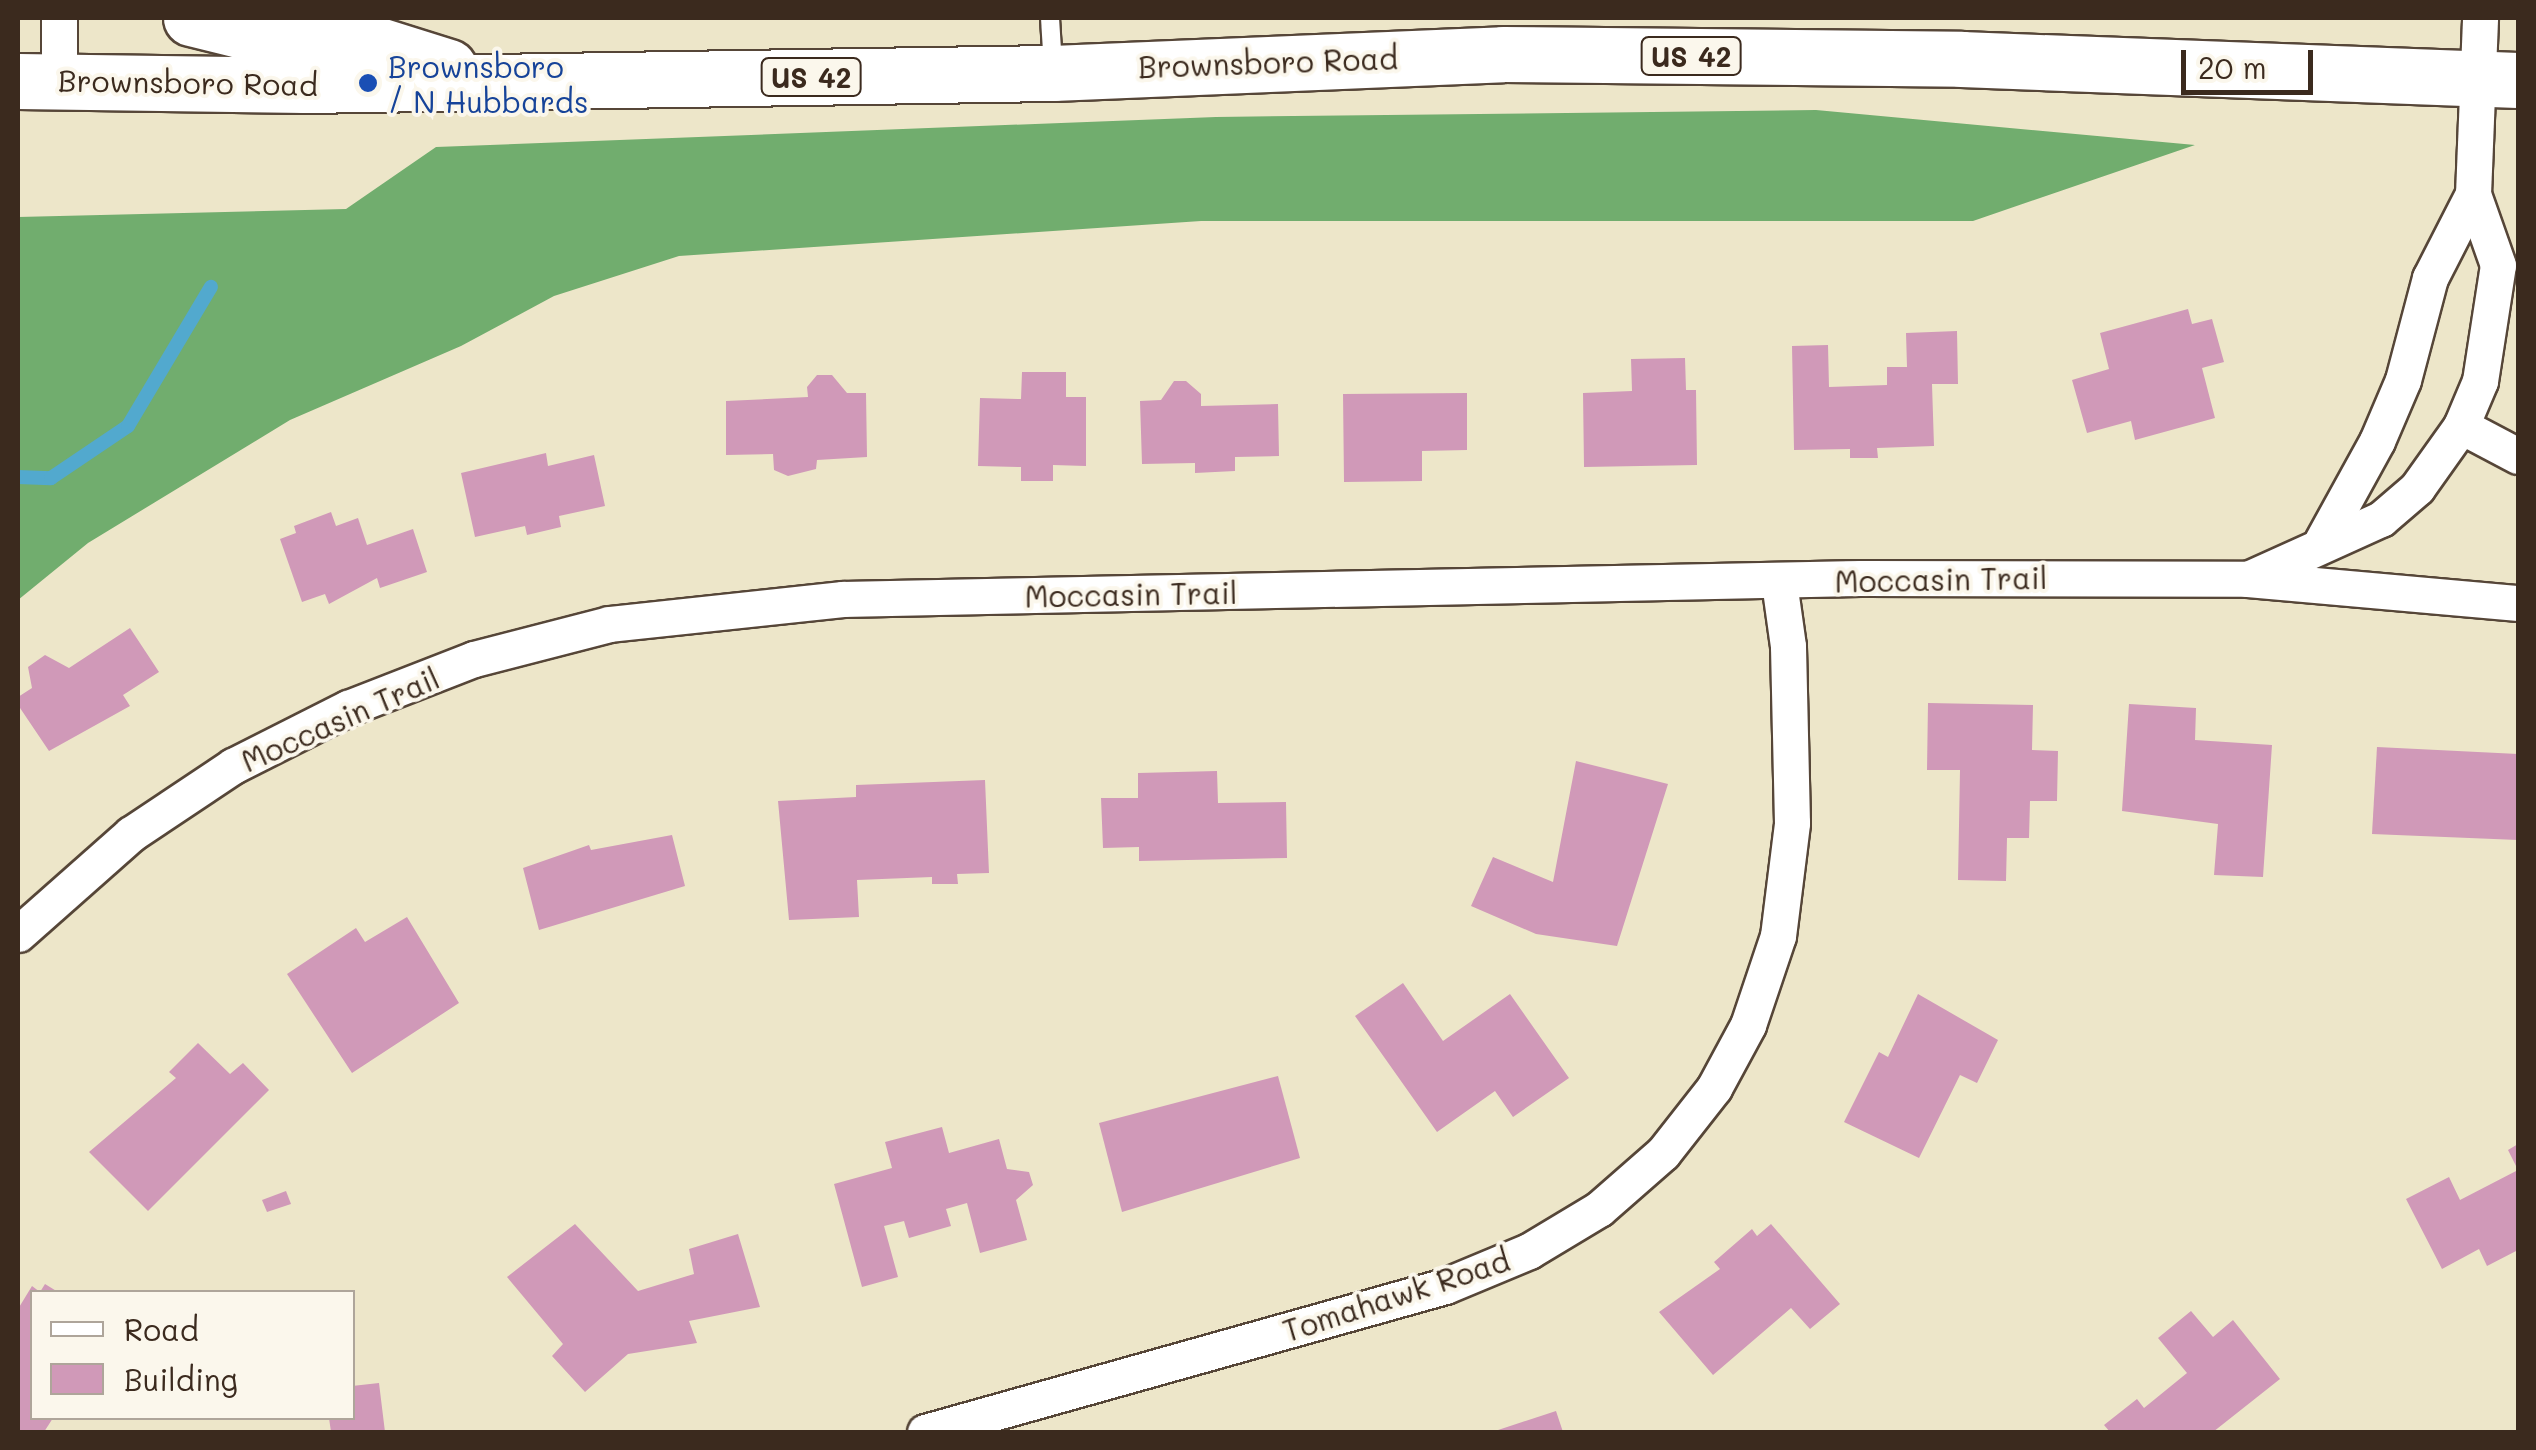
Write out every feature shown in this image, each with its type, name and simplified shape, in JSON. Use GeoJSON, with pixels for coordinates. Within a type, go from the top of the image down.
{"type":"FeatureCollection","features":[{"type":"Feature","properties":{"kind":"main road"},"geometry":{"type":"LineString","coordinates":[[192,18],[240,30],[337,32],[500,82]]}},
{"type":"Feature","properties":{"kind":"main road","name":"Brownsboro Road"},"geometry":{"type":"LineString","coordinates":[[38,81],[500,82],[1053,72],[1503,54],[1962,59],[2496,80]]}},
{"type":"Feature","properties":{"kind":"street"},"geometry":{"type":"LineString","coordinates":[[38,81],[59,18]]}},
{"type":"Feature","properties":{"kind":"street","name":"Moccasin Trail"},"geometry":{"type":"LineString","coordinates":[[2322,541],[2378,441],[2403,380],[2430,278],[2473,194],[2496,80],[2480,18]]}},
{"type":"Feature","properties":{"kind":"street","name":"Moccasin Trail"},"geometry":{"type":"LineString","coordinates":[[18,934],[131,834],[233,766],[348,708],[474,659],[609,624],[842,600],[1780,582],[2248,579],[2322,541],[2381,519],[2417,488],[2461,426],[2490,344],[2498,265],[2473,194]]}},
{"type":"Feature","properties":{"kind":"street"},"geometry":{"type":"LineString","coordinates":[[2461,426],[2518,456]]}},
{"type":"Feature","properties":{"kind":"street"},"geometry":{"type":"LineString","coordinates":[[2248,579],[2518,603]]}},
{"type":"Feature","properties":{"kind":"street","name":"Tomahawk Road"},"geometry":{"type":"LineString","coordinates":[[926,1432],[1445,1286],[1529,1252],[1600,1209],[1662,1153],[1714,1088],[1748,1025],[1778,936],[1792,823],[1788,646],[1780,582]]}},
{"type":"Feature","properties":{"kind":"lane"},"geometry":{"type":"LineString","coordinates":[[1050,18],[1053,72]]}},
{"type":"Feature","properties":{"kind":"green space"},"geometry":{"type":"Polygon","coordinates":[[[1816,110],[2195,145],[1973,221],[1201,221],[679,256],[554,296],[461,346],[290,420],[88,543],[18,600],[18,217],[346,209],[436,147],[1216,117],[1816,110]]]}},
{"type":"Feature","properties":{"kind":"building"},"geometry":{"type":"Polygon","coordinates":[[[2188,309],[2192,324],[2212,319],[2224,362],[2202,368],[2215,418],[2135,440],[2131,421],[2087,433],[2072,380],[2109,369],[2100,333],[2188,309]]]}},
{"type":"Feature","properties":{"kind":"building"},"geometry":{"type":"Polygon","coordinates":[[[1957,331],[1958,384],[1932,384],[1934,446],[1877,448],[1878,458],[1850,458],[1850,449],[1794,450],[1792,346],[1828,345],[1829,387],[1887,385],[1887,367],[1907,367],[1906,333],[1957,331]]]}},
{"type":"Feature","properties":{"kind":"building"},"geometry":{"type":"Polygon","coordinates":[[[1685,358],[1686,390],[1696,390],[1697,465],[1584,467],[1583,393],[1632,391],[1631,359],[1685,358]]]}},
{"type":"Feature","properties":{"kind":"building"},"geometry":{"type":"Polygon","coordinates":[[[1022,372],[1066,372],[1066,397],[1086,397],[1086,466],[1053,465],[1053,481],[1021,481],[1021,467],[978,466],[980,398],[1021,399],[1022,372]]]}},
{"type":"Feature","properties":{"kind":"building"},"geometry":{"type":"Polygon","coordinates":[[[817,375],[832,375],[847,393],[866,393],[867,457],[817,460],[816,469],[788,476],[774,470],[773,454],[726,455],[726,401],[808,397],[807,387],[817,375]]]}},
{"type":"Feature","properties":{"kind":"building"},"geometry":{"type":"Polygon","coordinates":[[[1174,381],[1186,381],[1201,394],[1201,406],[1278,404],[1279,456],[1235,457],[1235,471],[1195,473],[1195,463],[1142,464],[1140,401],[1161,400],[1174,381]]]}},
{"type":"Feature","properties":{"kind":"building"},"geometry":{"type":"Polygon","coordinates":[[[1467,393],[1467,450],[1422,451],[1422,481],[1344,482],[1343,394],[1467,393]]]}},
{"type":"Feature","properties":{"kind":"building"},"geometry":{"type":"Polygon","coordinates":[[[546,453],[548,466],[594,455],[605,506],[559,516],[561,527],[527,535],[525,526],[475,537],[461,473],[546,453]]]}},
{"type":"Feature","properties":{"kind":"building"},"geometry":{"type":"Polygon","coordinates":[[[331,512],[336,526],[358,518],[367,545],[413,529],[427,572],[380,588],[377,578],[329,604],[325,594],[302,602],[280,539],[296,533],[294,526],[331,512]]]}},
{"type":"Feature","properties":{"kind":"building"},"geometry":{"type":"Polygon","coordinates":[[[130,628],[159,672],[123,695],[130,706],[49,751],[18,705],[18,697],[32,688],[28,667],[45,655],[69,668],[130,628]]]}},
{"type":"Feature","properties":{"kind":"building"},"geometry":{"type":"Polygon","coordinates":[[[1928,703],[2033,705],[2032,750],[2058,751],[2057,801],[2030,801],[2029,838],[2007,838],[2006,881],[1958,880],[1960,770],[1927,770],[1928,703]]]}},
{"type":"Feature","properties":{"kind":"building"},"geometry":{"type":"Polygon","coordinates":[[[2129,704],[2196,708],[2195,740],[2272,745],[2263,877],[2214,875],[2218,824],[2122,811],[2129,704]]]}},
{"type":"Feature","properties":{"kind":"building"},"geometry":{"type":"Polygon","coordinates":[[[2377,747],[2518,754],[2518,840],[2372,834],[2377,747]]]}},
{"type":"Feature","properties":{"kind":"building"},"geometry":{"type":"Polygon","coordinates":[[[1576,761],[1668,784],[1617,946],[1536,934],[1471,906],[1493,857],[1553,882],[1576,761]]]}},
{"type":"Feature","properties":{"kind":"building"},"geometry":{"type":"Polygon","coordinates":[[[1217,771],[1218,803],[1286,802],[1287,858],[1139,861],[1139,847],[1103,848],[1101,798],[1138,798],[1138,773],[1217,771]]]}},
{"type":"Feature","properties":{"kind":"building"},"geometry":{"type":"Polygon","coordinates":[[[985,780],[989,873],[957,874],[958,884],[932,884],[932,877],[857,880],[859,917],[789,920],[778,801],[856,797],[856,785],[985,780]]]}},
{"type":"Feature","properties":{"kind":"building"},"geometry":{"type":"Polygon","coordinates":[[[672,835],[685,886],[539,930],[523,868],[589,845],[591,850],[672,835]]]}},
{"type":"Feature","properties":{"kind":"building"},"geometry":{"type":"Polygon","coordinates":[[[407,917],[459,1003],[352,1073],[287,974],[356,928],[365,942],[407,917]]]}},
{"type":"Feature","properties":{"kind":"building"},"geometry":{"type":"Polygon","coordinates":[[[1403,983],[1443,1041],[1510,994],[1569,1078],[1513,1117],[1495,1091],[1437,1132],[1355,1016],[1403,983]]]}},
{"type":"Feature","properties":{"kind":"building"},"geometry":{"type":"Polygon","coordinates":[[[1918,994],[1998,1040],[1977,1083],[1960,1075],[1919,1158],[1844,1122],[1879,1052],[1888,1057],[1918,994]]]}},
{"type":"Feature","properties":{"kind":"building"},"geometry":{"type":"Polygon","coordinates":[[[198,1043],[230,1074],[243,1063],[269,1090],[148,1211],[89,1152],[176,1078],[169,1072],[198,1043]]]}},
{"type":"Feature","properties":{"kind":"building"},"geometry":{"type":"Polygon","coordinates":[[[1278,1076],[1300,1158],[1122,1212],[1099,1123],[1278,1076]]]}},
{"type":"Feature","properties":{"kind":"building"},"geometry":{"type":"Polygon","coordinates":[[[942,1127],[949,1153],[999,1139],[1007,1169],[1029,1172],[1033,1185],[1016,1200],[1027,1240],[980,1253],[967,1203],[946,1209],[951,1226],[909,1238],[904,1221],[884,1226],[898,1277],[862,1287],[834,1184],[892,1168],[885,1142],[942,1127]]]}},
{"type":"Feature","properties":{"kind":"building"},"geometry":{"type":"Polygon","coordinates":[[[2518,1144],[2518,1170],[2508,1150],[2518,1144]]]}},
{"type":"Feature","properties":{"kind":"building"},"geometry":{"type":"Polygon","coordinates":[[[2518,1170],[2518,1250],[2487,1266],[2479,1249],[2442,1269],[2406,1199],[2449,1177],[2460,1200],[2518,1170]]]}},
{"type":"Feature","properties":{"kind":"building"},"geometry":{"type":"Polygon","coordinates":[[[286,1191],[291,1204],[267,1212],[262,1200],[286,1191]]]}},
{"type":"Feature","properties":{"kind":"building"},"geometry":{"type":"Polygon","coordinates":[[[575,1224],[638,1291],[694,1274],[689,1249],[738,1234],[760,1307],[689,1321],[697,1343],[628,1354],[585,1392],[552,1356],[563,1344],[507,1277],[575,1224]]]}},
{"type":"Feature","properties":{"kind":"building"},"geometry":{"type":"Polygon","coordinates":[[[1771,1224],[1840,1304],[1810,1329],[1791,1308],[1713,1375],[1659,1312],[1720,1269],[1714,1262],[1752,1229],[1757,1236],[1771,1224]]]}},
{"type":"Feature","properties":{"kind":"building"},"geometry":{"type":"Polygon","coordinates":[[[32,1286],[37,1290],[30,1290],[30,1420],[52,1420],[44,1432],[18,1432],[18,1309],[32,1286]]]}},
{"type":"Feature","properties":{"kind":"building"},"geometry":{"type":"Polygon","coordinates":[[[2191,1311],[2213,1337],[2233,1320],[2280,1379],[2213,1432],[2110,1432],[2104,1425],[2137,1399],[2144,1408],[2187,1373],[2158,1338],[2191,1311]]]}},
{"type":"Feature","properties":{"kind":"building"},"geometry":{"type":"Polygon","coordinates":[[[379,1383],[385,1432],[331,1432],[329,1420],[355,1420],[355,1386],[379,1383]]]}},
{"type":"Feature","properties":{"kind":"building"},"geometry":{"type":"Polygon","coordinates":[[[1556,1411],[1563,1432],[1492,1432],[1556,1411]]]}},
{"type":"Feature","properties":{"kind":"waterway"},"geometry":{"type":"LineString","coordinates":[[18,477],[51,478],[128,426],[211,287]]}},
{"type":"Feature","properties":{"kind":"place","name":"Brownsboro / N Hubbards"},"geometry":{"type":"Point","coordinates":[368,83]}}]}
